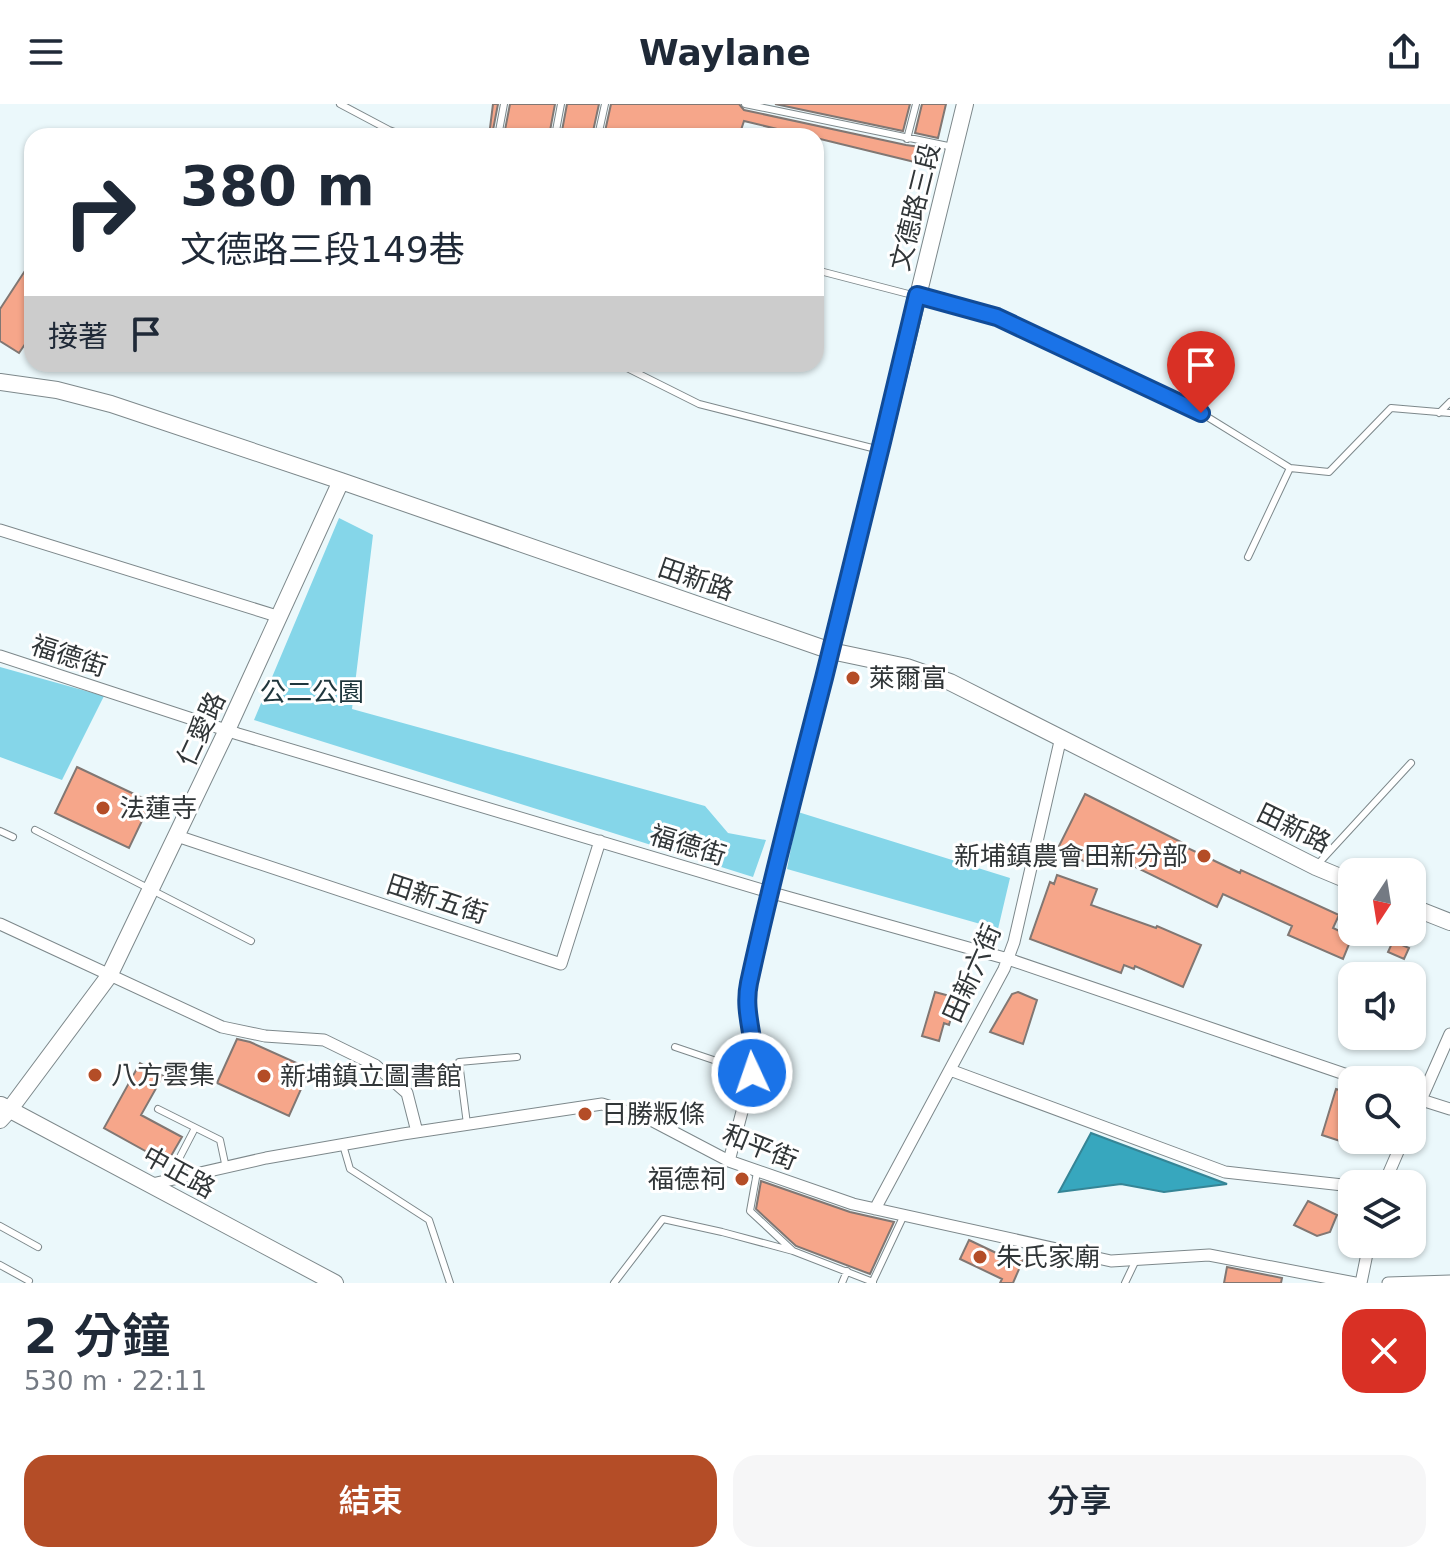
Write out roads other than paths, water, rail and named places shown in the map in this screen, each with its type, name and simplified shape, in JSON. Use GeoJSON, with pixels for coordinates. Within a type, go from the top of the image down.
{"type":"FeatureCollection","features":[{"type":"Feature","properties":{"kind":"main road","name":"文德路三段"},"geometry":{"type":"LineString","coordinates":[[831,651],[965,104]]}},
{"type":"Feature","properties":{"kind":"main road","name":"田新路"},"geometry":{"type":"LineString","coordinates":[[0,382],[57,390],[111,404],[831,651],[907,667],[950,682],[1338,876]]}},
{"type":"Feature","properties":{"kind":"main road","name":"仁愛路"},"geometry":{"type":"LineString","coordinates":[[3,1111],[109,976],[280,617],[341,481]]}},
{"type":"Feature","properties":{"kind":"main road"},"geometry":{"type":"LineString","coordinates":[[1426,913],[1450,922]]}},
{"type":"Feature","properties":{"kind":"main road","name":"中正路"},"geometry":{"type":"LineString","coordinates":[[3,1111],[160,1185],[335,1283]]}},
{"type":"Feature","properties":{"kind":"street"},"geometry":{"type":"LineString","coordinates":[[0,530],[280,617]]}},
{"type":"Feature","properties":{"kind":"street","name":"文德路三段"},"geometry":{"type":"LineString","coordinates":[[729,1161],[752,1073],[753,1051],[746,1011],[748,990],[769,892],[831,651]]}},
{"type":"Feature","properties":{"kind":"street","name":"福德街"},"geometry":{"type":"LineString","coordinates":[[0,656],[227,730],[769,892],[1008,959],[1338,1072]]}},
{"type":"Feature","properties":{"kind":"street","name":"田新六街"},"geometry":{"type":"LineString","coordinates":[[875,1209],[1008,959],[1061,737]]}},
{"type":"Feature","properties":{"kind":"street","name":"田新五街"},"geometry":{"type":"LineString","coordinates":[[177,836],[561,964],[600,841]]}},
{"type":"Feature","properties":{"kind":"street"},"geometry":{"type":"LineString","coordinates":[[0,924],[222,1027],[265,1036],[324,1040],[375,1065],[407,1093],[417,1132]]}},
{"type":"Feature","properties":{"kind":"street"},"geometry":{"type":"LineString","coordinates":[[1426,1079],[1450,1034]]}},
{"type":"Feature","properties":{"kind":"street"},"geometry":{"type":"LineString","coordinates":[[950,1070],[1225,1172],[1338,1184]]}},
{"type":"Feature","properties":{"kind":"street"},"geometry":{"type":"LineString","coordinates":[[1426,1101],[1450,1109]]}},
{"type":"Feature","properties":{"kind":"street","name":"和平街"},"geometry":{"type":"LineString","coordinates":[[160,1185],[226,1168],[343,1145],[602,1104],[647,1118],[729,1161],[853,1204],[1111,1261],[1209,1255],[1358,1283]]}},
{"type":"Feature","properties":{"kind":"street"},"geometry":{"type":"LineString","coordinates":[[1358,1283],[1365,1258]]}},
{"type":"Feature","properties":{"kind":"street"},"geometry":{"type":"LineString","coordinates":[[1388,1283],[1450,1281]]}},
{"type":"Feature","properties":{"kind":"lane"},"geometry":{"type":"LineString","coordinates":[[340,104],[385,128]]}},
{"type":"Feature","properties":{"kind":"lane"},"geometry":{"type":"LineString","coordinates":[[500,128],[504,104]]}},
{"type":"Feature","properties":{"kind":"lane"},"geometry":{"type":"LineString","coordinates":[[556,128],[561,104]]}},
{"type":"Feature","properties":{"kind":"lane"},"geometry":{"type":"LineString","coordinates":[[600,128],[605,104]]}},
{"type":"Feature","properties":{"kind":"lane"},"geometry":{"type":"LineString","coordinates":[[745,104],[954,147]]}},
{"type":"Feature","properties":{"kind":"lane"},"geometry":{"type":"LineString","coordinates":[[907,139],[916,104]]}},
{"type":"Feature","properties":{"kind":"lane"},"geometry":{"type":"LineString","coordinates":[[824,272],[997,317],[1201,413],[1290,468],[1329,472],[1391,408],[1450,413]]}},
{"type":"Feature","properties":{"kind":"lane"},"geometry":{"type":"LineString","coordinates":[[635,372],[699,404],[880,450]]}},
{"type":"Feature","properties":{"kind":"lane"},"geometry":{"type":"LineString","coordinates":[[1439,413],[1450,402]]}},
{"type":"Feature","properties":{"kind":"lane"},"geometry":{"type":"LineString","coordinates":[[1248,557],[1290,468]]}},
{"type":"Feature","properties":{"kind":"lane"},"geometry":{"type":"LineString","coordinates":[[1316,867],[1411,763]]}},
{"type":"Feature","properties":{"kind":"lane"},"geometry":{"type":"LineString","coordinates":[[35,830],[251,941]]}},
{"type":"Feature","properties":{"kind":"lane"},"geometry":{"type":"LineString","coordinates":[[0,831],[13,837]]}},
{"type":"Feature","properties":{"kind":"lane"},"geometry":{"type":"LineString","coordinates":[[675,1047],[752,1073]]}},
{"type":"Feature","properties":{"kind":"lane"},"geometry":{"type":"LineString","coordinates":[[467,1124],[459,1062],[517,1057]]}},
{"type":"Feature","properties":{"kind":"lane"},"geometry":{"type":"LineString","coordinates":[[158,1109],[220,1140],[226,1168]]}},
{"type":"Feature","properties":{"kind":"lane"},"geometry":{"type":"LineString","coordinates":[[160,1185],[195,1128]]}},
{"type":"Feature","properties":{"kind":"lane"},"geometry":{"type":"LineString","coordinates":[[343,1145],[350,1169],[429,1220],[450,1283]]}},
{"type":"Feature","properties":{"kind":"lane"},"geometry":{"type":"LineString","coordinates":[[757,1172],[750,1211],[793,1251]]}},
{"type":"Feature","properties":{"kind":"lane"},"geometry":{"type":"LineString","coordinates":[[614,1283],[663,1219],[793,1251],[872,1282],[904,1215]]}},
{"type":"Feature","properties":{"kind":"lane"},"geometry":{"type":"LineString","coordinates":[[0,1226],[38,1247]]}},
{"type":"Feature","properties":{"kind":"lane"},"geometry":{"type":"LineString","coordinates":[[1125,1283],[1136,1260]]}},
{"type":"Feature","properties":{"kind":"lane"},"geometry":{"type":"LineString","coordinates":[[0,1265],[29,1281]]}},
{"type":"Feature","properties":{"kind":"lane"},"geometry":{"type":"LineString","coordinates":[[842,1283],[847,1271]]}},
{"type":"Feature","properties":{"kind":"place","name":"萊爾富"},"geometry":{"type":"Point","coordinates":[853,678]}},
{"type":"Feature","properties":{"kind":"place","name":"法蓮寺"},"geometry":{"type":"Point","coordinates":[103,808]}},
{"type":"Feature","properties":{"kind":"place","name":"新埔鎮農會田新分部"},"geometry":{"type":"Point","coordinates":[1204,856]}},
{"type":"Feature","properties":{"kind":"place","name":"八方雲集"},"geometry":{"type":"Point","coordinates":[95,1075]}},
{"type":"Feature","properties":{"kind":"place","name":"新埔鎮立圖書館"},"geometry":{"type":"Point","coordinates":[264,1076]}},
{"type":"Feature","properties":{"kind":"place","name":"日勝粄條"},"geometry":{"type":"Point","coordinates":[585,1114]}},
{"type":"Feature","properties":{"kind":"place","name":"福德祠"},"geometry":{"type":"Point","coordinates":[742,1179]}},
{"type":"Feature","properties":{"kind":"place","name":"朱氏家廟"},"geometry":{"type":"Point","coordinates":[980,1257]}},
{"type":"Feature","properties":{"kind":"park label","name":"公二公園"},"geometry":{"type":"Point","coordinates":[312,692]}}]}
